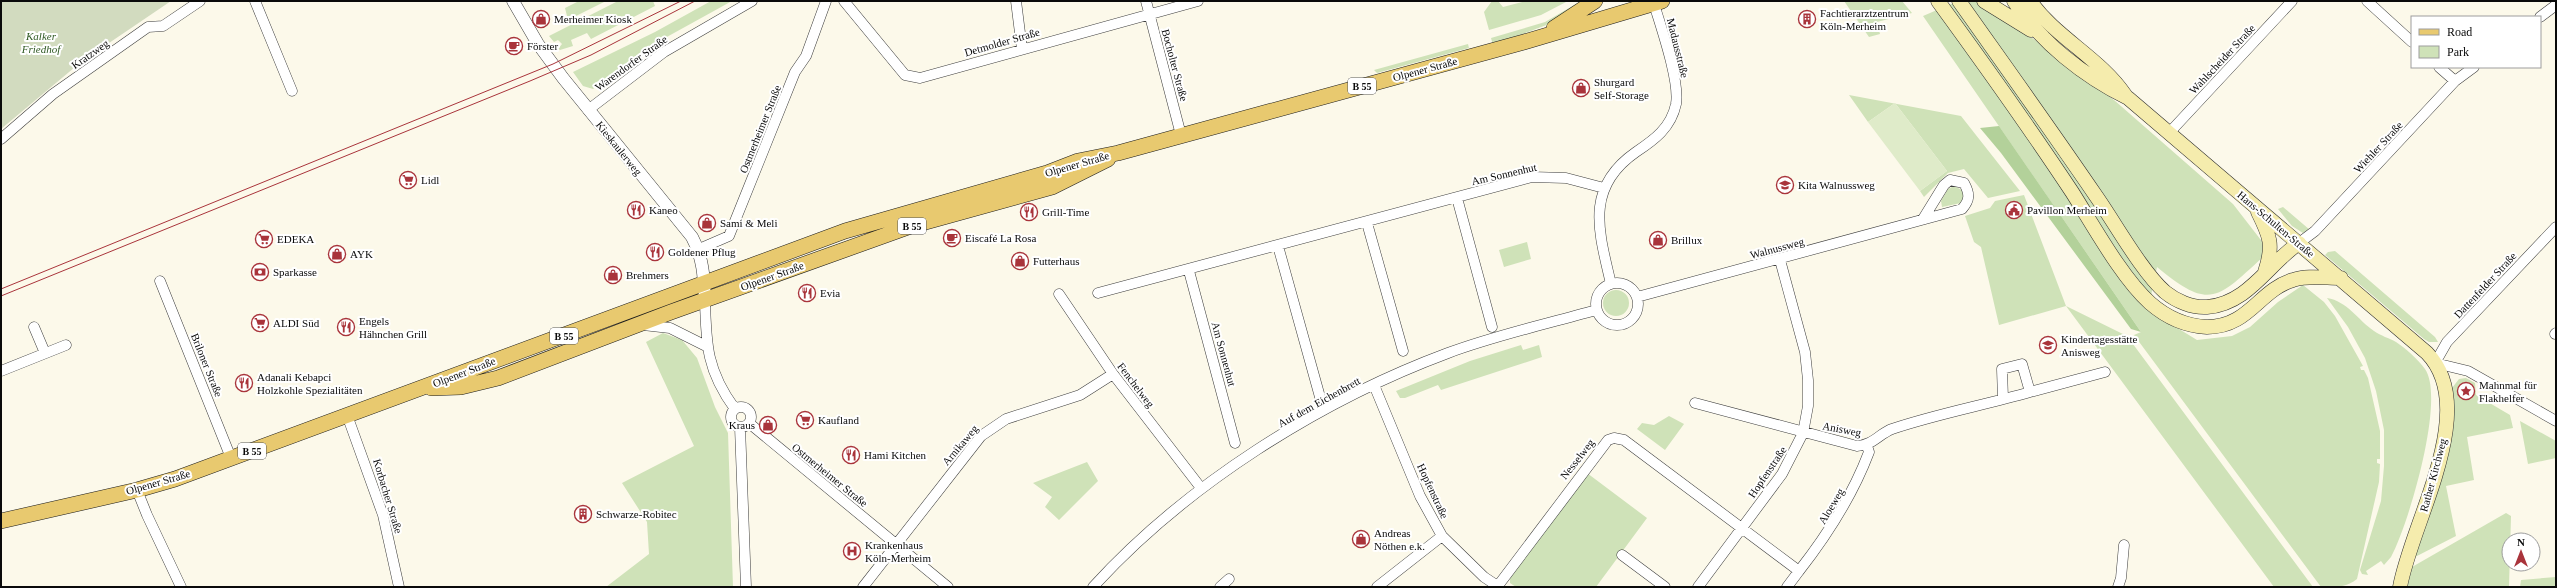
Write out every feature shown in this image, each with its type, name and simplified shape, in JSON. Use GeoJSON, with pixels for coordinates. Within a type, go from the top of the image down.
{"type":"FeatureCollection","features":[{"type":"Feature","properties":{"kind":"main road","name":"B 55"},"geometry":{"type":"LineString","coordinates":[[1542,36],[1595,1]]}},
{"type":"Feature","properties":{"kind":"main road"},"geometry":{"type":"LineString","coordinates":[[1938,1],[2020,115],[2133,285],[2149,303],[2179,321],[2192,325],[2219,326],[2240,318],[2276,288],[2292,280],[2341,278]]}},
{"type":"Feature","properties":{"kind":"main road"},"geometry":{"type":"LineString","coordinates":[[1959,1],[2164,291],[2183,303],[2204,307],[2215,306],[2236,299],[2299,243]]}},
{"type":"Feature","properties":{"kind":"main road"},"geometry":{"type":"LineString","coordinates":[[1984,1],[2045,39]]}},
{"type":"Feature","properties":{"kind":"main road","name":"Hans-Schulten-Straße"},"geometry":{"type":"LineString","coordinates":[[2014,1],[2045,39],[2110,89],[2128,98],[2255,207],[2341,278],[2435,363]]}},
{"type":"Feature","properties":{"kind":"main road"},"geometry":{"type":"LineString","coordinates":[[2030,1],[2053,27],[2117,82],[2128,98]]}},
{"type":"Feature","properties":{"kind":"main road","name":"Olpener Straße"},"geometry":{"type":"LineString","coordinates":[[424,388],[461,387],[498,378],[705,300],[911,226],[1050,180],[1078,161],[1118,153],[1542,36],[1656,2]]}},
{"type":"Feature","properties":{"kind":"main road","name":"Olpener Straße"},"geometry":{"type":"LineString","coordinates":[[1,520],[137,490],[231,458],[424,388],[453,375],[875,221],[1050,180]]}},
{"type":"Feature","properties":{"kind":"main road"},"geometry":{"type":"LineString","coordinates":[[2255,207],[2271,240],[2271,255],[2264,274]]}},
{"type":"Feature","properties":{"kind":"main road","name":"Rather Kirchweg"},"geometry":{"type":"LineString","coordinates":[[2400,587],[2406,561],[2430,489],[2447,418],[2446,387],[2435,363]]}},
{"type":"Feature","properties":{"kind":"street","name":"Kratzweg"},"geometry":{"type":"LineString","coordinates":[[1,139],[53,94],[148,27],[163,26],[200,1]]}},
{"type":"Feature","properties":{"kind":"street"},"geometry":{"type":"LineString","coordinates":[[255,1],[292,91]]}},
{"type":"Feature","properties":{"kind":"street","name":"Kieskaulerweg"},"geometry":{"type":"LineString","coordinates":[[513,1],[538,44],[588,110],[692,237],[699,249],[705,300]]}},
{"type":"Feature","properties":{"kind":"street","name":"Warendorfer Straße"},"geometry":{"type":"LineString","coordinates":[[588,110],[664,52],[752,1]]}},
{"type":"Feature","properties":{"kind":"street","name":"Ostmerheimer Straße"},"geometry":{"type":"LineString","coordinates":[[699,249],[729,236],[795,72],[806,56],[826,1]]}},
{"type":"Feature","properties":{"kind":"street","name":"Detmolder Straße"},"geometry":{"type":"LineString","coordinates":[[844,1],[905,75],[912,78],[920,78],[1198,1]]}},
{"type":"Feature","properties":{"kind":"street"},"geometry":{"type":"LineString","coordinates":[[1016,1],[1022,49]]}},
{"type":"Feature","properties":{"kind":"street","name":"Bocholter Straße"},"geometry":{"type":"LineString","coordinates":[[1146,1],[1151,14],[1181,135]]}},
{"type":"Feature","properties":{"kind":"street","name":"Wahlscheider Straße"},"geometry":{"type":"LineString","coordinates":[[2169,133],[2292,1]]}},
{"type":"Feature","properties":{"kind":"street"},"geometry":{"type":"LineString","coordinates":[[2367,1],[2411,41]]}},
{"type":"Feature","properties":{"kind":"street","name":"Madausstraße"},"geometry":{"type":"LineString","coordinates":[[1611,284],[1598,222],[1604,188],[1610,177],[1621,163],[1651,143],[1663,131],[1676,104],[1675,82],[1656,2]]}},
{"type":"Feature","properties":{"kind":"street"},"geometry":{"type":"LineString","coordinates":[[2541,16],[2556,5]]}},
{"type":"Feature","properties":{"kind":"street"},"geometry":{"type":"LineString","coordinates":[[2440,68],[2455,82]]}},
{"type":"Feature","properties":{"kind":"street","name":"Wiehler Straße"},"geometry":{"type":"LineString","coordinates":[[2299,243],[2319,227],[2455,82],[2473,68]]}},
{"type":"Feature","properties":{"kind":"street","name":"Am Sonnenhut"},"geometry":{"type":"LineString","coordinates":[[1098,293],[1189,271],[1532,177],[1566,178],[1604,188]]}},
{"type":"Feature","properties":{"kind":"street","name":"Walnussweg"},"geometry":{"type":"LineString","coordinates":[[1637,297],[1780,260],[1962,209],[1968,202],[1969,196],[1964,183],[1950,180],[1944,185],[1923,219]]}},
{"type":"Feature","properties":{"kind":"street"},"geometry":{"type":"LineString","coordinates":[[1457,198],[1492,327]]}},
{"type":"Feature","properties":{"kind":"street"},"geometry":{"type":"LineString","coordinates":[[1367,223],[1403,352]]}},
{"type":"Feature","properties":{"kind":"street","name":"Dattenfelder Straße"},"geometry":{"type":"LineString","coordinates":[[2435,363],[2447,342],[2556,227]]}},
{"type":"Feature","properties":{"kind":"street"},"geometry":{"type":"LineString","coordinates":[[1278,246],[1320,397]]}},
{"type":"Feature","properties":{"kind":"street","name":"Hopfenstraße"},"geometry":{"type":"LineString","coordinates":[[1698,587],[1782,474],[1803,433],[1808,406],[1808,380],[1805,352],[1780,260]]}},
{"type":"Feature","properties":{"kind":"street","name":"Am Sonnenhut"},"geometry":{"type":"LineString","coordinates":[[1189,271],[1235,443]]}},
{"type":"Feature","properties":{"kind":"street","name":"Briloner Straße"},"geometry":{"type":"LineString","coordinates":[[160,281],[231,458]]}},
{"type":"Feature","properties":{"kind":"street"},"geometry":{"type":"LineString","coordinates":[[1617,283],[1630,287],[1637,297],[1637,311],[1629,322],[1623,324],[1606,322],[1596,310],[1598,294],[1611,284],[1617,283]]}},
{"type":"Feature","properties":{"kind":"street","name":"Fenchelweg"},"geometry":{"type":"LineString","coordinates":[[1059,294],[1112,374],[1201,488]]}},
{"type":"Feature","properties":{"kind":"street"},"geometry":{"type":"LineString","coordinates":[[705,300],[706,346],[723,391],[735,408]]}},
{"type":"Feature","properties":{"kind":"street","name":"Auf dem Eichenbrett"},"geometry":{"type":"LineString","coordinates":[[1093,587],[1168,514],[1201,488],[1323,411],[1374,385],[1449,352],[1596,310]]}},
{"type":"Feature","properties":{"kind":"street"},"geometry":{"type":"LineString","coordinates":[[640,325],[670,328],[706,346]]}},
{"type":"Feature","properties":{"kind":"street"},"geometry":{"type":"LineString","coordinates":[[34,326],[45,353]]}},
{"type":"Feature","properties":{"kind":"street"},"geometry":{"type":"LineString","coordinates":[[1,371],[66,345]]}},
{"type":"Feature","properties":{"kind":"street","name":"Hans-Schulten-Straße"},"geometry":{"type":"LineString","coordinates":[[2435,363],[2468,371],[2556,421]]}},
{"type":"Feature","properties":{"kind":"street"},"geometry":{"type":"LineString","coordinates":[[2003,399],[2002,369],[2022,364],[2030,392]]}},
{"type":"Feature","properties":{"kind":"street","name":"Anisweg"},"geometry":{"type":"LineString","coordinates":[[1695,403],[1851,445],[1868,446],[1891,430],[2105,372]]}},
{"type":"Feature","properties":{"kind":"street","name":"Arnikaweg"},"geometry":{"type":"LineString","coordinates":[[896,545],[986,432],[1013,416],[1080,395],[1112,374]]}},
{"type":"Feature","properties":{"kind":"street","name":"Hopfenstraße"},"geometry":{"type":"LineString","coordinates":[[1374,385],[1420,496],[1442,536],[1464,559],[1498,587]]}},
{"type":"Feature","properties":{"kind":"street"},"geometry":{"type":"LineString","coordinates":[[742,407],[748,409],[751,418],[744,425],[734,425],[731,420],[731,413],[735,408],[742,407]]}},
{"type":"Feature","properties":{"kind":"street","name":"Korbacher Straße"},"geometry":{"type":"LineString","coordinates":[[347,415],[383,515],[399,587]]}},
{"type":"Feature","properties":{"kind":"street"},"geometry":{"type":"LineString","coordinates":[[744,425],[746,587]]}},
{"type":"Feature","properties":{"kind":"street","name":"Ostmerheimer Straße"},"geometry":{"type":"LineString","coordinates":[[744,425],[948,587]]}},
{"type":"Feature","properties":{"kind":"street","name":"Nesselweg"},"geometry":{"type":"LineString","coordinates":[[1498,587],[1604,444],[1614,438],[1624,440],[1741,529]]}},
{"type":"Feature","properties":{"kind":"street","name":"Aloeweg"},"geometry":{"type":"LineString","coordinates":[[1787,587],[1827,535],[1851,496],[1869,452],[1868,446]]}},
{"type":"Feature","properties":{"kind":"street"},"geometry":{"type":"LineString","coordinates":[[137,490],[147,516],[181,587]]}},
{"type":"Feature","properties":{"kind":"street"},"geometry":{"type":"LineString","coordinates":[[1741,529],[1799,571]]}},
{"type":"Feature","properties":{"kind":"street"},"geometry":{"type":"LineString","coordinates":[[1377,587],[1442,536]]}},
{"type":"Feature","properties":{"kind":"street"},"geometry":{"type":"LineString","coordinates":[[863,587],[896,545]]}},
{"type":"Feature","properties":{"kind":"street"},"geometry":{"type":"LineString","coordinates":[[2118,587],[2121,578],[2124,545]]}},
{"type":"Feature","properties":{"kind":"street"},"geometry":{"type":"LineString","coordinates":[[1622,555],[1665,587]]}},
{"type":"Feature","properties":{"kind":"street"},"geometry":{"type":"LineString","coordinates":[[1220,587],[1230,579]]}},
{"type":"Feature","properties":{"kind":"green space","name":"Kalker Friedhof"},"geometry":{"type":"Polygon","coordinates":[[[1,1],[171,1],[81,62],[1,129],[1,1]]]}},
{"type":"Feature","properties":{"kind":"green space"},"geometry":{"type":"Polygon","coordinates":[[[579,1],[606,1],[568,20],[565,8],[579,1]]]}},
{"type":"Feature","properties":{"kind":"green space"},"geometry":{"type":"Polygon","coordinates":[[[618,1],[653,1],[655,6],[591,39],[587,33],[571,40],[573,46],[560,50],[558,49],[562,44],[558,40],[554,42],[549,36],[618,1]]]}},
{"type":"Feature","properties":{"kind":"green space"},"geometry":{"type":"Polygon","coordinates":[[[711,1],[732,1],[645,49],[593,89],[583,86],[573,72],[655,32],[711,1]]]}},
{"type":"Feature","properties":{"kind":"green space"},"geometry":{"type":"Polygon","coordinates":[[[1492,1],[1498,1],[1503,7],[1526,1],[1568,1],[1541,15],[1489,30],[1484,12],[1492,1]]]}},
{"type":"Feature","properties":{"kind":"green space"},"geometry":{"type":"Polygon","coordinates":[[[1581,1],[1549,24],[1493,45],[1491,38],[1545,22],[1581,1]]]}},
{"type":"Feature","properties":{"kind":"green space"},"geometry":{"type":"Polygon","coordinates":[[[1844,1],[1902,1],[1912,13],[1877,22],[1880,34],[1869,37],[1844,1]]]}},
{"type":"Feature","properties":{"kind":"green space"},"geometry":{"type":"Polygon","coordinates":[[[1958,1],[1977,1],[2038,42],[2114,100],[2233,204],[2264,244],[2263,257],[2234,282],[2223,290],[2213,294],[2202,294],[2189,290],[2157,267],[2148,310],[2197,340],[2232,336],[2250,327],[2278,302],[2303,285],[2324,302],[2335,316],[2363,366],[2360,367],[2361,370],[2364,370],[2368,378],[2380,431],[2380,459],[2377,459],[2377,463],[2380,464],[2379,482],[2357,579],[2353,582],[2340,586],[2321,587],[2134,335],[2141,332],[1923,16],[1958,1]]]}},
{"type":"Feature","properties":{"kind":"green space"},"geometry":{"type":"Polygon","coordinates":[[[1468,44],[1469,48],[1377,73],[1374,70],[1468,44]]]}},
{"type":"Feature","properties":{"kind":"green space"},"geometry":{"type":"Polygon","coordinates":[[[1849,95],[1894,103],[1868,122],[1849,95]]]}},
{"type":"Feature","properties":{"kind":"green space"},"geometry":{"type":"Polygon","coordinates":[[[1895,103],[1947,171],[1920,191],[1868,122],[1895,103]]]}},
{"type":"Feature","properties":{"kind":"green space"},"geometry":{"type":"Polygon","coordinates":[[[1896,104],[1961,116],[2020,191],[1988,198],[1964,169],[1948,173],[1924,197],[1920,191],[1947,171],[1896,104]]]}},
{"type":"Feature","properties":{"kind":"green space"},"geometry":{"type":"Polygon","coordinates":[[[1999,126],[2141,332],[2131,329],[2001,153],[1980,128],[1999,126]]]}},
{"type":"Feature","properties":{"kind":"green space"},"geometry":{"type":"Polygon","coordinates":[[[1954,186],[1962,190],[1964,197],[1961,203],[1942,207],[1941,201],[1948,189],[1954,186]]]}},
{"type":"Feature","properties":{"kind":"green space"},"geometry":{"type":"Polygon","coordinates":[[[2024,195],[2066,306],[1999,325],[1981,247],[1974,242],[1965,216],[1990,208],[1995,201],[2024,195]]]}},
{"type":"Feature","properties":{"kind":"green space"},"geometry":{"type":"Polygon","coordinates":[[[2283,207],[2310,230],[2303,233],[2292,226],[2278,209],[2283,207]]]}},
{"type":"Feature","properties":{"kind":"green space"},"geometry":{"type":"Polygon","coordinates":[[[1527,242],[1531,259],[1504,267],[1499,250],[1527,242]]]}},
{"type":"Feature","properties":{"kind":"green space"},"geometry":{"type":"Polygon","coordinates":[[[2335,251],[2435,337],[2438,342],[2429,342],[2424,339],[2325,255],[2328,252],[2335,251]]]}},
{"type":"Feature","properties":{"kind":"green space"},"geometry":{"type":"Polygon","coordinates":[[[1616,290],[1625,294],[1629,303],[1625,312],[1616,316],[1607,312],[1603,303],[1607,294],[1616,290]]]}},
{"type":"Feature","properties":{"kind":"green space"},"geometry":{"type":"Polygon","coordinates":[[[2327,298],[2341,303],[2368,327],[2396,342],[2419,361],[2425,369],[2430,384],[2431,407],[2428,433],[2415,492],[2391,557],[2384,565],[2381,561],[2366,571],[2368,575],[2362,574],[2360,570],[2381,501],[2384,466],[2384,430],[2376,391],[2365,358],[2348,327],[2327,298]]]}},
{"type":"Feature","properties":{"kind":"green space"},"geometry":{"type":"Polygon","coordinates":[[[2066,306],[2127,336],[2313,587],[2274,587],[2066,306]]]}},
{"type":"Feature","properties":{"kind":"green space"},"geometry":{"type":"Polygon","coordinates":[[[663,333],[682,340],[697,358],[715,407],[728,433],[733,587],[606,587],[649,554],[647,522],[622,483],[694,446],[646,342],[663,333]]]}},
{"type":"Feature","properties":{"kind":"green space"},"geometry":{"type":"Polygon","coordinates":[[[1521,345],[1523,350],[1539,345],[1542,357],[1441,390],[1438,385],[1405,398],[1400,398],[1396,391],[1470,361],[1521,345]]]}},
{"type":"Feature","properties":{"kind":"green space"},"geometry":{"type":"Polygon","coordinates":[[[2466,378],[2475,383],[2476,395],[2510,415],[2513,428],[2467,437],[2474,480],[2446,486],[2456,536],[2415,557],[2453,424],[2452,388],[2459,379],[2466,378]]]}},
{"type":"Feature","properties":{"kind":"green space"},"geometry":{"type":"Polygon","coordinates":[[[1669,416],[1684,424],[1665,450],[1637,429],[1642,423],[1654,425],[1669,416]]]}},
{"type":"Feature","properties":{"kind":"green space"},"geometry":{"type":"Polygon","coordinates":[[[2520,421],[2556,441],[2556,458],[2528,464],[2520,421]]]}},
{"type":"Feature","properties":{"kind":"green space"},"geometry":{"type":"Polygon","coordinates":[[[1087,462],[1098,481],[1059,520],[1045,507],[1052,497],[1033,483],[1087,462]]]}},
{"type":"Feature","properties":{"kind":"green space"},"geometry":{"type":"Polygon","coordinates":[[[1587,473],[1647,518],[1596,587],[1516,587],[1510,583],[1510,578],[1587,473]]]}},
{"type":"Feature","properties":{"kind":"green space"},"geometry":{"type":"Polygon","coordinates":[[[2506,513],[2511,516],[2511,532],[2501,532],[2501,572],[2509,572],[2509,587],[2407,587],[2412,567],[2506,513]]]}},
{"type":"Feature","properties":{"kind":"green space"},"geometry":{"type":"Polygon","coordinates":[[[2556,577],[2556,587],[2520,587],[2521,580],[2556,577]]]}},
{"type":"Feature","properties":{"kind":"tram line"},"geometry":{"type":"LineString","coordinates":[[1,289],[553,64],[681,1]]}},
{"type":"Feature","properties":{"kind":"tram line"},"geometry":{"type":"LineString","coordinates":[[1,296],[530,81],[591,55],[695,1]]}},
{"type":"Feature","properties":{"kind":"place","name":"Merheimer Kiosk"},"geometry":{"type":"Point","coordinates":[541,19]}},
{"type":"Feature","properties":{"kind":"place","name":"Fachtierarztzentrum Köln-Merheim"},"geometry":{"type":"Point","coordinates":[1807,19]}},
{"type":"Feature","properties":{"kind":"place","name":"Förster"},"geometry":{"type":"Point","coordinates":[514,46]}},
{"type":"Feature","properties":{"kind":"place","name":"Shurgard Self-Storage"},"geometry":{"type":"Point","coordinates":[1581,88]}},
{"type":"Feature","properties":{"kind":"place","name":"Lidl"},"geometry":{"type":"Point","coordinates":[408,180]}},
{"type":"Feature","properties":{"kind":"place","name":"Kita Walnussweg"},"geometry":{"type":"Point","coordinates":[1785,185]}},
{"type":"Feature","properties":{"kind":"place","name":"Kaneo"},"geometry":{"type":"Point","coordinates":[636,210]}},
{"type":"Feature","properties":{"kind":"place","name":"Pavillon Merheim"},"geometry":{"type":"Point","coordinates":[2014,210]}},
{"type":"Feature","properties":{"kind":"place","name":"Grill-Time"},"geometry":{"type":"Point","coordinates":[1029,212]}},
{"type":"Feature","properties":{"kind":"place","name":"Sami & Meli"},"geometry":{"type":"Point","coordinates":[707,223]}},
{"type":"Feature","properties":{"kind":"place","name":"Eiscafé La Rosa"},"geometry":{"type":"Point","coordinates":[952,238]}},
{"type":"Feature","properties":{"kind":"place","name":"EDEKA"},"geometry":{"type":"Point","coordinates":[264,239]}},
{"type":"Feature","properties":{"kind":"place","name":"Brillux"},"geometry":{"type":"Point","coordinates":[1658,240]}},
{"type":"Feature","properties":{"kind":"place","name":"Goldener Pflug"},"geometry":{"type":"Point","coordinates":[655,252]}},
{"type":"Feature","properties":{"kind":"place","name":"AYK"},"geometry":{"type":"Point","coordinates":[337,254]}},
{"type":"Feature","properties":{"kind":"place","name":"Futterhaus"},"geometry":{"type":"Point","coordinates":[1020,261]}},
{"type":"Feature","properties":{"kind":"place","name":"Sparkasse"},"geometry":{"type":"Point","coordinates":[260,272]}},
{"type":"Feature","properties":{"kind":"place","name":"Brehmers"},"geometry":{"type":"Point","coordinates":[613,275]}},
{"type":"Feature","properties":{"kind":"place","name":"Evia"},"geometry":{"type":"Point","coordinates":[807,293]}},
{"type":"Feature","properties":{"kind":"place","name":"ALDI Süd"},"geometry":{"type":"Point","coordinates":[260,323]}},
{"type":"Feature","properties":{"kind":"place","name":"Engels Hähnchen Grill"},"geometry":{"type":"Point","coordinates":[346,327]}},
{"type":"Feature","properties":{"kind":"place","name":"Kindertagesstätte Anisweg"},"geometry":{"type":"Point","coordinates":[2048,345]}},
{"type":"Feature","properties":{"kind":"place","name":"Adanali Kebapci Holzkohle Spezialitäten"},"geometry":{"type":"Point","coordinates":[244,383]}},
{"type":"Feature","properties":{"kind":"place","name":"Mahnmal für Flakhelfer"},"geometry":{"type":"Point","coordinates":[2466,391]}},
{"type":"Feature","properties":{"kind":"place","name":"Kaufland"},"geometry":{"type":"Point","coordinates":[805,420]}},
{"type":"Feature","properties":{"kind":"place","name":"Kraus"},"geometry":{"type":"Point","coordinates":[768,425]}},
{"type":"Feature","properties":{"kind":"place","name":"Hami Kitchen"},"geometry":{"type":"Point","coordinates":[851,455]}},
{"type":"Feature","properties":{"kind":"place","name":"Schwarze-Robitec"},"geometry":{"type":"Point","coordinates":[583,514]}},
{"type":"Feature","properties":{"kind":"place","name":"Andreas Nöthen e.k."},"geometry":{"type":"Point","coordinates":[1361,539]}},
{"type":"Feature","properties":{"kind":"place","name":"Krankenhaus Köln-Merheim"},"geometry":{"type":"Point","coordinates":[852,551]}}]}
